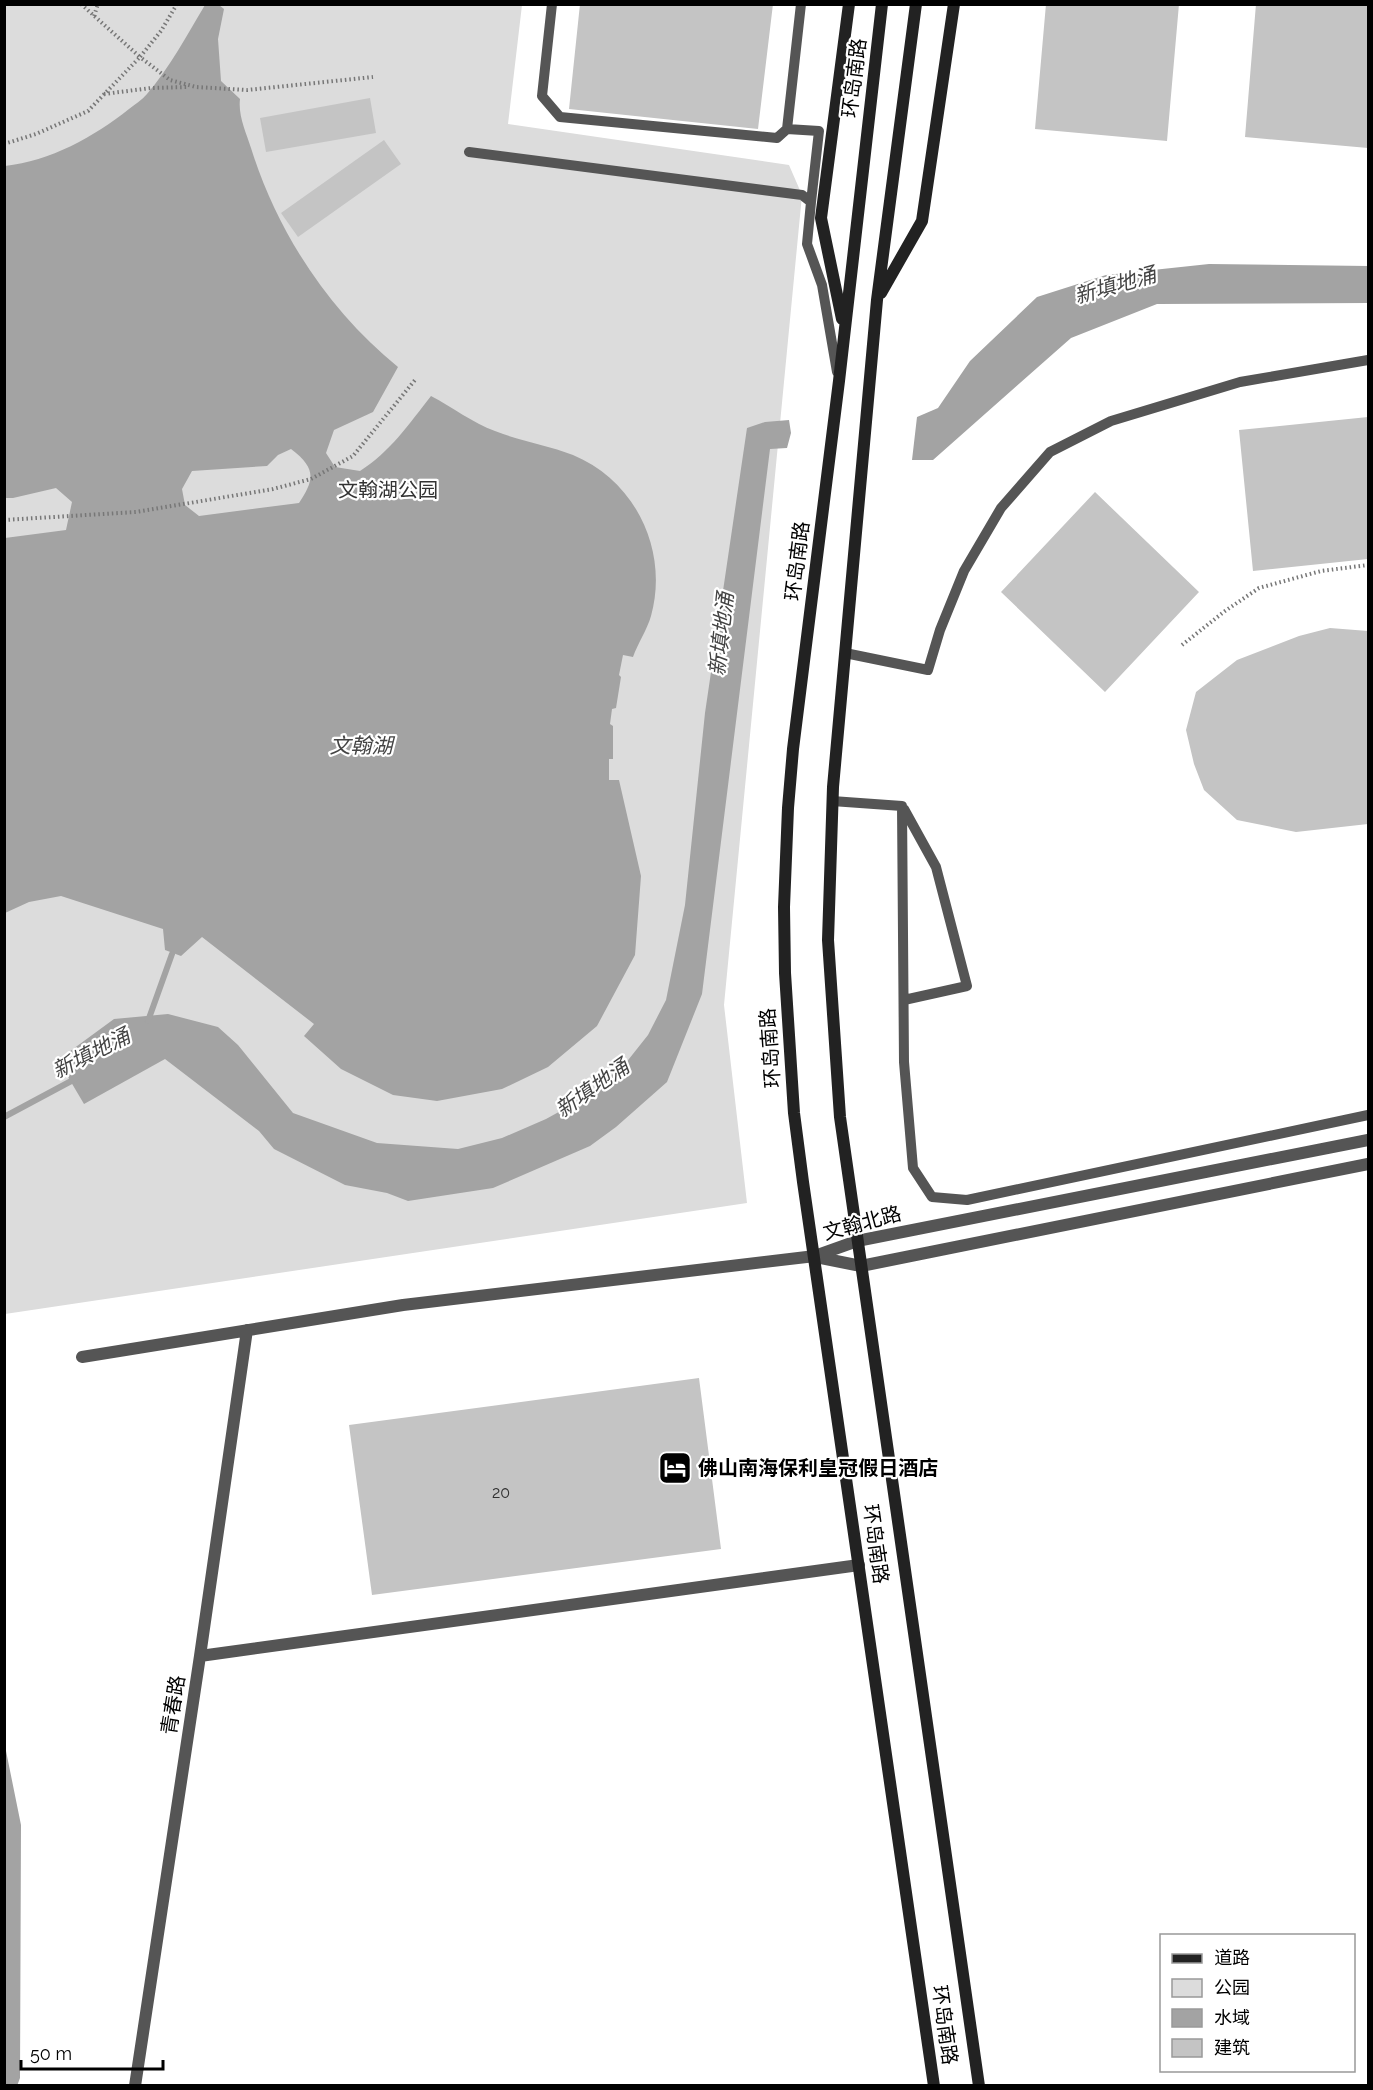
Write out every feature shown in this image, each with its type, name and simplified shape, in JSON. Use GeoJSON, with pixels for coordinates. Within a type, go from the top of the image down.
{"type":"FeatureCollection","features":[{"type":"Feature","properties":{"kind":"main road"},"geometry":{"type":"LineString","coordinates":[[844,329],[821,218],[849,4]]}},
{"type":"Feature","properties":{"kind":"main road","name":"环岛南路"},"geometry":{"type":"LineString","coordinates":[[882,4],[839,381],[793,748],[784,907],[785,973],[794,1113],[934,2085]]}},
{"type":"Feature","properties":{"kind":"main road","name":"环岛南路"},"geometry":{"type":"LineString","coordinates":[[916,4],[877,300],[832,801],[828,940],[840,1117],[979,2085]]}},
{"type":"Feature","properties":{"kind":"main road"},"geometry":{"type":"LineString","coordinates":[[877,300],[922,222],[954,4]]}},
{"type":"Feature","properties":{"kind":"street","name":"文翰北路"},"geometry":{"type":"LineString","coordinates":[[815,1256],[857,1241],[1368,1140]]}},
{"type":"Feature","properties":{"kind":"street","name":"文翰北路"},"geometry":{"type":"LineString","coordinates":[[815,1256],[861,1266],[1368,1164]]}},
{"type":"Feature","properties":{"kind":"street"},"geometry":{"type":"LineString","coordinates":[[82,1357],[403,1305],[815,1256]]}},
{"type":"Feature","properties":{"kind":"street","name":"青春路"},"geometry":{"type":"LineString","coordinates":[[135,2085],[247,1330]]}},
{"type":"Feature","properties":{"kind":"street"},"geometry":{"type":"LineString","coordinates":[[200,1656],[859,1565]]}},
{"type":"Feature","properties":{"kind":"lane"},"geometry":{"type":"LineString","coordinates":[[552,4],[542,96],[560,117],[777,138],[787,129],[801,4]]}},
{"type":"Feature","properties":{"kind":"lane"},"geometry":{"type":"LineString","coordinates":[[787,129],[819,131],[807,244],[822,285],[839,381]]}},
{"type":"Feature","properties":{"kind":"lane"},"geometry":{"type":"LineString","coordinates":[[469,152],[802,195],[811,202]]}},
{"type":"Feature","properties":{"kind":"lane"},"geometry":{"type":"LineString","coordinates":[[845,652],[928,670],[939,630],[964,572],[1001,508],[1050,452],[1111,421],[1240,382],[1368,360]]}},
{"type":"Feature","properties":{"kind":"lane"},"geometry":{"type":"LineString","coordinates":[[832,801],[902,806]]}},
{"type":"Feature","properties":{"kind":"lane"},"geometry":{"type":"LineString","coordinates":[[902,806],[904,1062],[913,1168],[932,1197],[967,1200],[1368,1115]]}},
{"type":"Feature","properties":{"kind":"lane"},"geometry":{"type":"LineString","coordinates":[[902,806],[936,867],[966,986],[904,1000]]}},
{"type":"Feature","properties":{"kind":"path"},"geometry":{"type":"LineString","coordinates":[[81,4],[170,80],[196,87]]}},
{"type":"Feature","properties":{"kind":"path"},"geometry":{"type":"LineString","coordinates":[[94,16],[98,4]]}},
{"type":"Feature","properties":{"kind":"path"},"geometry":{"type":"LineString","coordinates":[[4,144],[36,134],[88,111],[141,57],[161,31],[177,4]]}},
{"type":"Feature","properties":{"kind":"path"},"geometry":{"type":"LineString","coordinates":[[104,94],[151,88],[196,87],[247,90],[373,77]]}},
{"type":"Feature","properties":{"kind":"path"},"geometry":{"type":"LineString","coordinates":[[4,520],[136,512],[273,489],[311,479],[353,456],[415,380]]}},
{"type":"Feature","properties":{"kind":"path"},"geometry":{"type":"LineString","coordinates":[[1182,645],[1259,588],[1321,571],[1368,565]]}},
{"type":"Feature","properties":{"kind":"green space","name":"文翰湖公园"},"geometry":{"type":"Polygon","coordinates":[[[5,5],[522,5],[508,124],[789,165],[802,195],[724,1005],[747,1203],[5,1314],[5,5]]]}},
{"type":"Feature","properties":{"kind":"water","name":"文翰湖"},"geometry":{"type":"Polygon","coordinates":[[[205,5],[219,5],[224,9],[218,39],[221,81],[240,99],[243,124],[275,210],[308,268],[328,295],[373,345],[398,367],[373,412],[334,430],[326,453],[335,467],[360,471],[371,463],[398,437],[431,396],[487,428],[573,455],[595,467],[614,482],[630,500],[651,543],[655,567],[655,591],[651,616],[633,657],[623,655],[616,708],[612,709],[610,724],[613,726],[613,759],[609,759],[609,780],[619,780],[641,876],[635,955],[597,1026],[548,1067],[502,1089],[437,1101],[393,1095],[341,1069],[304,1036],[314,1024],[202,937],[181,956],[165,950],[163,929],[61,896],[29,902],[5,913],[5,538],[66,530],[72,502],[56,488],[5,498],[5,166],[38,159],[71,146],[101,129],[138,102],[163,73],[205,5]],[[291,449],[278,455],[267,466],[192,471],[182,489],[185,505],[199,516],[299,503],[308,487],[310,474],[309,468],[291,449]]]}},
{"type":"Feature","properties":{"kind":"water"},"geometry":{"type":"Polygon","coordinates":[[[1209,264],[1368,266],[1368,303],[1157,304],[1071,338],[933,460],[912,460],[917,417],[938,408],[970,361],[1037,297],[1106,275],[1209,264]]]}},
{"type":"Feature","properties":{"kind":"water"},"geometry":{"type":"Polygon","coordinates":[[[789,420],[791,433],[787,448],[770,449],[702,994],[667,1082],[616,1127],[590,1146],[493,1188],[408,1201],[387,1193],[345,1185],[274,1149],[259,1131],[165,1059],[84,1104],[58,1060],[114,1019],[168,1014],[218,1027],[238,1045],[293,1113],[377,1143],[458,1149],[502,1138],[546,1119],[586,1097],[625,1064],[648,1035],[666,1000],[685,905],[705,713],[747,428],[765,422],[789,420]]]}},
{"type":"Feature","properties":{"kind":"water"},"geometry":{"type":"Polygon","coordinates":[[[4,1741],[21,1825],[20,2078],[17,2086],[4,2085],[4,1741]]]}},
{"type":"Feature","properties":{"kind":"building"},"geometry":{"type":"Polygon","coordinates":[[[580,4],[773,4],[758,129],[569,109],[580,4]]]}},
{"type":"Feature","properties":{"kind":"building"},"geometry":{"type":"Polygon","coordinates":[[[1046,4],[1179,4],[1167,141],[1035,129],[1046,4]]]}},
{"type":"Feature","properties":{"kind":"building"},"geometry":{"type":"Polygon","coordinates":[[[1256,4],[1368,4],[1368,148],[1245,137],[1256,4]]]}},
{"type":"Feature","properties":{"kind":"building"},"geometry":{"type":"Polygon","coordinates":[[[370,98],[376,133],[266,152],[260,118],[370,98]]]}},
{"type":"Feature","properties":{"kind":"building"},"geometry":{"type":"Polygon","coordinates":[[[384,140],[401,164],[298,237],[281,213],[384,140]]]}},
{"type":"Feature","properties":{"kind":"building"},"geometry":{"type":"Polygon","coordinates":[[[1368,417],[1368,559],[1253,571],[1239,430],[1368,417]]]}},
{"type":"Feature","properties":{"kind":"building"},"geometry":{"type":"Polygon","coordinates":[[[1095,492],[1199,592],[1105,692],[1001,592],[1095,492]]]}},
{"type":"Feature","properties":{"kind":"building"},"geometry":{"type":"Polygon","coordinates":[[[1330,628],[1368,631],[1368,824],[1296,832],[1237,820],[1204,790],[1194,764],[1186,730],[1196,692],[1237,660],[1299,636],[1330,628]]]}},
{"type":"Feature","properties":{"kind":"building"},"geometry":{"type":"Polygon","coordinates":[[[699,1378],[721,1549],[372,1595],[349,1425],[699,1378]]]}},
{"type":"Feature","properties":{"kind":"waterway"},"geometry":{"type":"LineString","coordinates":[[148,1021],[172,954]]}},
{"type":"Feature","properties":{"kind":"waterway","name":"新填地涌"},"geometry":{"type":"LineString","coordinates":[[4,1117],[75,1079]]}},
{"type":"Feature","properties":{"kind":"place","name":"佛山南海保利皇冠假日酒店"},"geometry":{"type":"Point","coordinates":[675,1468]}}]}
